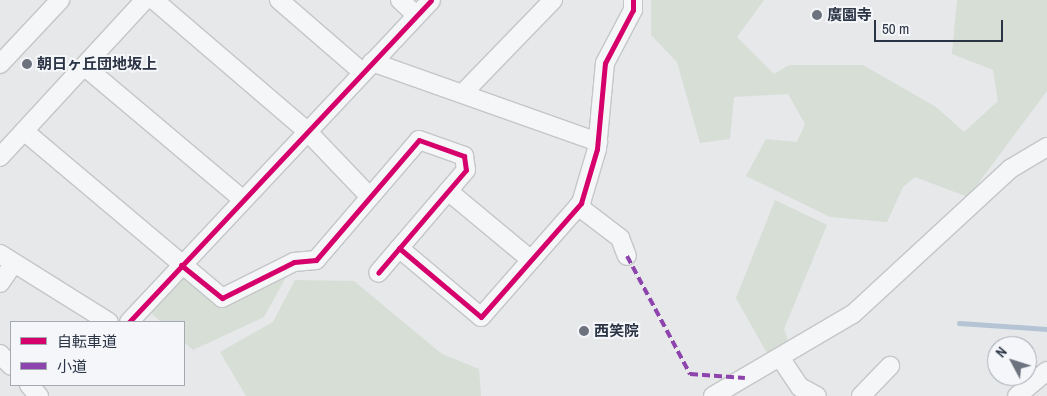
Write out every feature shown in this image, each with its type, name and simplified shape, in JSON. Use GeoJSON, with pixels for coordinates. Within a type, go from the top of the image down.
{"type":"FeatureCollection","features":[{"type":"Feature","properties":{"kind":"street"},"geometry":{"type":"LineString","coordinates":[[0,64],[60,0]]}},
{"type":"Feature","properties":{"kind":"street"},"geometry":{"type":"LineString","coordinates":[[0,157],[145,0]]}},
{"type":"Feature","properties":{"kind":"street"},"geometry":{"type":"LineString","coordinates":[[154,0],[307,131],[370,197]]}},
{"type":"Feature","properties":{"kind":"street"},"geometry":{"type":"LineString","coordinates":[[279,0],[367,67],[464,92],[598,142]]}},
{"type":"Feature","properties":{"kind":"street"},"geometry":{"type":"LineString","coordinates":[[400,0],[416,15]]}},
{"type":"Feature","properties":{"kind":"street"},"geometry":{"type":"LineString","coordinates":[[130,321],[431,0]]}},
{"type":"Feature","properties":{"kind":"street"},"geometry":{"type":"LineString","coordinates":[[464,92],[554,0]]}},
{"type":"Feature","properties":{"kind":"street"},"geometry":{"type":"LineString","coordinates":[[399,248],[481,317],[578,206],[598,142],[604,63],[633,10],[633,0]]}},
{"type":"Feature","properties":{"kind":"street"},"geometry":{"type":"LineString","coordinates":[[84,66],[243,200]]}},
{"type":"Feature","properties":{"kind":"street"},"geometry":{"type":"LineString","coordinates":[[24,131],[222,298],[294,262],[316,260],[419,140],[464,156],[466,170],[378,274]]}},
{"type":"Feature","properties":{"kind":"street"},"geometry":{"type":"LineString","coordinates":[[713,396],[781,359],[854,314],[1010,169],[1047,147]]}},
{"type":"Feature","properties":{"kind":"street"},"geometry":{"type":"LineString","coordinates":[[448,191],[531,260]]}},
{"type":"Feature","properties":{"kind":"street"},"geometry":{"type":"LineString","coordinates":[[578,206],[620,238],[627,256]]}},
{"type":"Feature","properties":{"kind":"street"},"geometry":{"type":"LineString","coordinates":[[0,283],[7,258],[107,321]]}},
{"type":"Feature","properties":{"kind":"street"},"geometry":{"type":"LineString","coordinates":[[781,359],[800,387],[817,396]]}},
{"type":"Feature","properties":{"kind":"street"},"geometry":{"type":"LineString","coordinates":[[862,396],[890,366]]}},
{"type":"Feature","properties":{"kind":"street"},"geometry":{"type":"LineString","coordinates":[[1017,396],[1047,371]]}},
{"type":"Feature","properties":{"kind":"street"},"geometry":{"type":"LineString","coordinates":[[30,386],[39,396]]}},
{"type":"Feature","properties":{"kind":"shaded area"},"geometry":{"type":"Polygon","coordinates":[[[651,0],[764,0],[737,37],[774,74],[789,65],[863,65],[936,107],[964,132],[998,101],[993,70],[952,54],[957,0],[1047,0],[1047,91],[968,197],[915,177],[903,187],[887,222],[830,217],[746,176],[766,139],[797,142],[805,124],[788,94],[734,97],[730,139],[700,143],[677,62],[651,35],[651,0]]]}},
{"type":"Feature","properties":{"kind":"shaded area"},"geometry":{"type":"Polygon","coordinates":[[[775,200],[827,225],[784,329],[789,343],[767,353],[736,298],[775,200]]]}},
{"type":"Feature","properties":{"kind":"shaded area"},"geometry":{"type":"Polygon","coordinates":[[[290,270],[264,317],[193,350],[185,343],[185,321],[160,321],[151,313],[184,276],[220,304],[290,270]]]}},
{"type":"Feature","properties":{"kind":"shaded area"},"geometry":{"type":"Polygon","coordinates":[[[295,280],[354,281],[442,354],[479,369],[481,396],[246,396],[220,352],[273,322],[295,280]]]}},
{"type":"Feature","properties":{"kind":"waterway"},"geometry":{"type":"LineString","coordinates":[[959,323],[1047,329]]}},
{"type":"Feature","properties":{"kind":"marked path"},"geometry":{"type":"LineString","coordinates":[[627,256],[690,374],[745,378]]}},
{"type":"Feature","properties":{"kind":"cycle path"},"geometry":{"type":"LineString","coordinates":[[130,321],[431,0]]}},
{"type":"Feature","properties":{"kind":"cycle path"},"geometry":{"type":"LineString","coordinates":[[399,248],[481,317],[581,203],[597,149],[605,63],[633,10],[633,0]]}},
{"type":"Feature","properties":{"kind":"cycle path"},"geometry":{"type":"LineString","coordinates":[[181,265],[222,298],[294,262],[316,260],[419,140],[464,156],[466,170],[378,273]]}},
{"type":"Feature","properties":{"kind":"place","name":"廣園寺"},"geometry":{"type":"Point","coordinates":[817,15]}},
{"type":"Feature","properties":{"kind":"place","name":"朝日ヶ丘団地坂上"},"geometry":{"type":"Point","coordinates":[27,64]}},
{"type":"Feature","properties":{"kind":"place","name":"西笑院"},"geometry":{"type":"Point","coordinates":[584,331]}}]}
